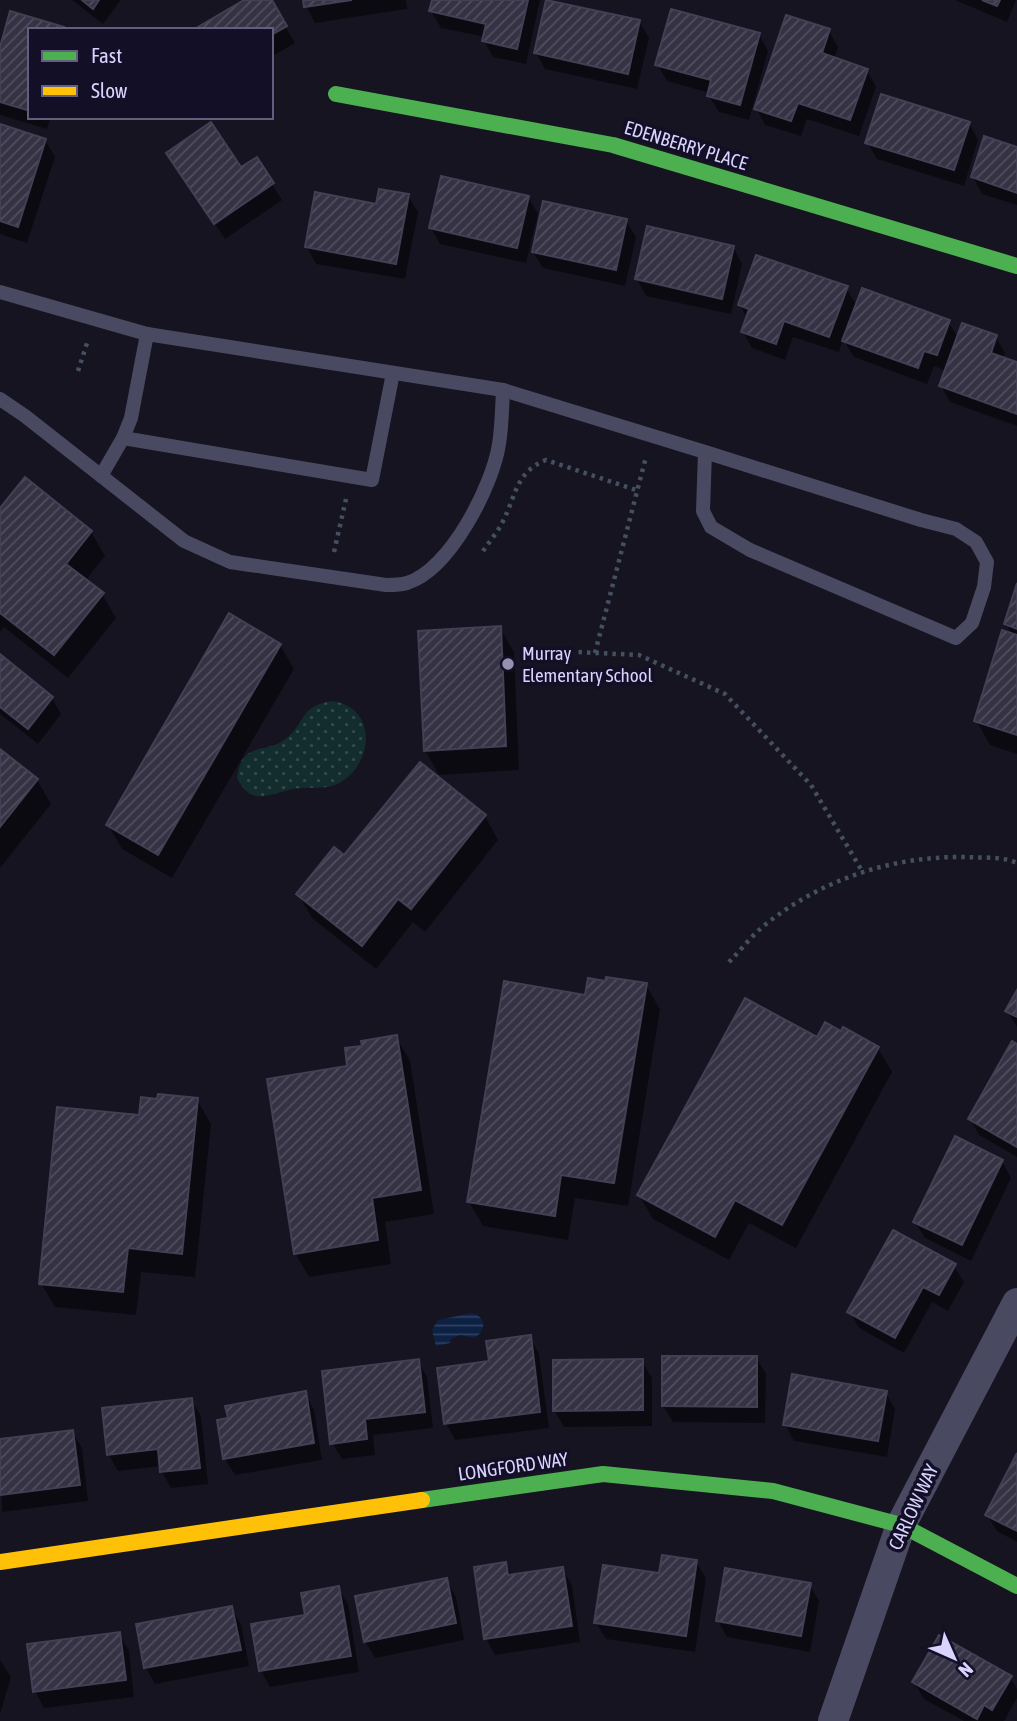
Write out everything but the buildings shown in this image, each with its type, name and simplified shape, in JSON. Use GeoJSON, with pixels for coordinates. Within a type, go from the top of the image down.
{"type":"FeatureCollection","features":[{"type":"Feature","properties":{"kind":"street","name":"EDENBERRY PLACE"},"geometry":{"type":"LineString","coordinates":[[336,94],[613,145],[1017,266]]}},
{"type":"Feature","properties":{"kind":"street","name":"CARLOW WAY"},"geometry":{"type":"LineString","coordinates":[[833,1721],[901,1525],[1017,1303]]}},
{"type":"Feature","properties":{"kind":"street","name":"LONGFORD WAY"},"geometry":{"type":"LineString","coordinates":[[0,1562],[603,1474],[773,1491],[901,1525],[1017,1586]]}},
{"type":"Feature","properties":{"kind":"lane"},"geometry":{"type":"LineString","coordinates":[[0,292],[147,334],[503,390],[956,529],[976,542],[987,562],[984,587],[972,624],[956,638],[750,550],[710,527],[703,511],[705,452]]}},
{"type":"Feature","properties":{"kind":"lane"},"geometry":{"type":"LineString","coordinates":[[101,476],[131,418],[147,334]]}},
{"type":"Feature","properties":{"kind":"lane"},"geometry":{"type":"LineString","coordinates":[[123,438],[372,480],[393,373]]}},
{"type":"Feature","properties":{"kind":"lane"},"geometry":{"type":"LineString","coordinates":[[0,399],[184,541],[230,562],[386,585],[408,583],[447,553],[474,513],[489,480],[499,445],[503,390]]}},
{"type":"Feature","properties":{"kind":"path"},"geometry":{"type":"LineString","coordinates":[[595,653],[652,436]]}},
{"type":"Feature","properties":{"kind":"path"},"geometry":{"type":"LineString","coordinates":[[478,556],[502,524],[518,483],[531,466],[546,460],[636,490]]}},
{"type":"Feature","properties":{"kind":"path"},"geometry":{"type":"LineString","coordinates":[[329,576],[351,477]]}},
{"type":"Feature","properties":{"kind":"path"},"geometry":{"type":"LineString","coordinates":[[536,650],[639,655],[725,694],[811,785],[862,871]]}},
{"type":"Feature","properties":{"kind":"path"},"geometry":{"type":"LineString","coordinates":[[729,962],[764,926],[804,897],[862,871],[908,860],[954,857],[1006,858],[1017,863]]}},
{"type":"Feature","properties":{"kind":"green space"},"geometry":{"type":"Polygon","coordinates":[[[333,701],[347,706],[364,724],[365,749],[352,773],[335,785],[293,789],[261,796],[248,793],[237,778],[243,758],[255,750],[284,740],[313,707],[333,701]]]}},
{"type":"Feature","properties":{"kind":"water"},"geometry":{"type":"Polygon","coordinates":[[[472,1313],[482,1320],[483,1327],[479,1335],[475,1338],[460,1335],[451,1339],[450,1343],[436,1346],[432,1330],[438,1320],[472,1313]]]}},
{"type":"Feature","properties":{"kind":"traffic: fast"},"geometry":{"type":"LineString","coordinates":[[336,94],[613,145],[1017,266]]}},
{"type":"Feature","properties":{"kind":"traffic: fast"},"geometry":{"type":"LineString","coordinates":[[422,1500],[603,1474],[773,1491],[901,1525],[1017,1586]]}},
{"type":"Feature","properties":{"kind":"traffic: slow"},"geometry":{"type":"LineString","coordinates":[[0,1562],[422,1500]]}},
{"type":"Feature","properties":{"kind":"place","name":"Murray Elementary School"},"geometry":{"type":"Point","coordinates":[508,664]}}]}
